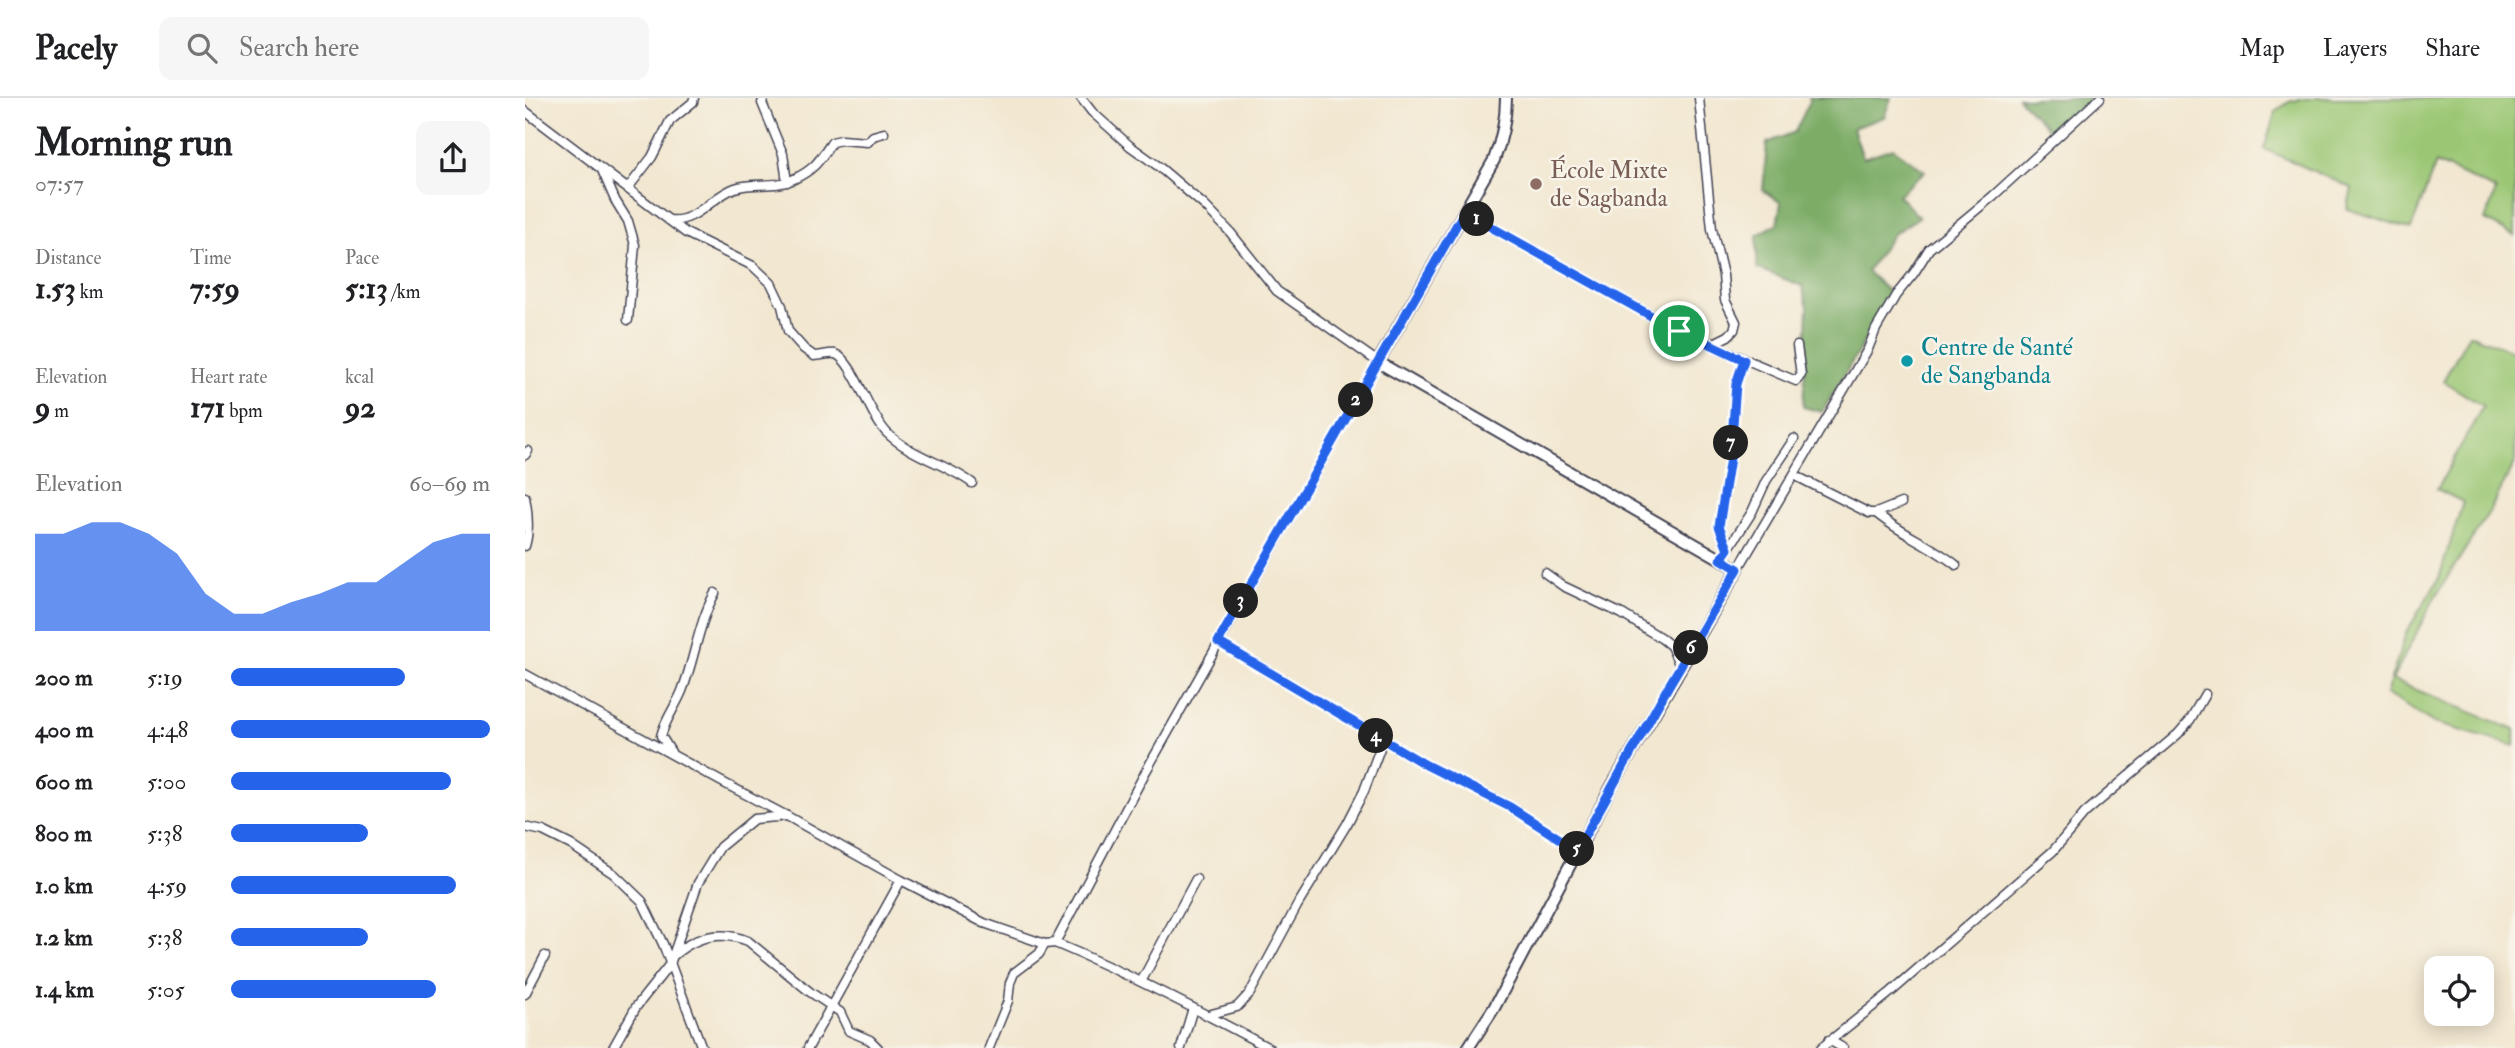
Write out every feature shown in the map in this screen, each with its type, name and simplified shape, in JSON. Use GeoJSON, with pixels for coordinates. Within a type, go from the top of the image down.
{"type":"FeatureCollection","features":[{"type":"Feature","properties":{"kind":"main road"},"geometry":{"type":"LineString","coordinates":[[1468,1048],[1494,1008],[1577,850],[1680,666],[1738,569],[1725,554],[1378,362],[1494,160],[1506,119],[1506,98]]}},
{"type":"Feature","properties":{"kind":"street"},"geometry":{"type":"LineString","coordinates":[[628,188],[652,158],[670,121],[693,103],[694,98]]}},
{"type":"Feature","properties":{"kind":"street"},"geometry":{"type":"LineString","coordinates":[[764,98],[762,103],[783,154],[787,182]]}},
{"type":"Feature","properties":{"kind":"street"},"geometry":{"type":"LineString","coordinates":[[1055,943],[1146,771],[1378,362],[1277,291],[1230,232],[1205,206],[1130,146],[1092,112],[1081,98]]}},
{"type":"Feature","properties":{"kind":"street"},"geometry":{"type":"LineString","coordinates":[[1699,98],[1712,229],[1723,275],[1725,300],[1736,321],[1734,330],[1728,336],[1712,344]]}},
{"type":"Feature","properties":{"kind":"street"},"geometry":{"type":"LineString","coordinates":[[1738,569],[1868,349],[1896,295],[1929,249],[1993,196],[2100,98]]}},
{"type":"Feature","properties":{"kind":"street"},"geometry":{"type":"LineString","coordinates":[[525,111],[686,233],[753,266],[771,283],[782,306],[788,331],[814,356],[834,353],[843,359],[850,367],[875,420],[888,435],[913,452],[955,471],[972,483]]}},
{"type":"Feature","properties":{"kind":"street"},"geometry":{"type":"LineString","coordinates":[[669,220],[683,221],[734,188],[746,185],[777,186],[787,182],[818,164],[832,142],[868,142],[873,136],[884,133]]}},
{"type":"Feature","properties":{"kind":"street"},"geometry":{"type":"LineString","coordinates":[[602,170],[628,222],[635,245],[628,320]]}},
{"type":"Feature","properties":{"kind":"street"},"geometry":{"type":"LineString","coordinates":[[1464,212],[1655,318],[1795,381],[1801,374],[1797,346]]}},
{"type":"Feature","properties":{"kind":"street"},"geometry":{"type":"LineString","coordinates":[[1725,554],[1719,526],[1731,452],[1736,384],[1744,360]]}},
{"type":"Feature","properties":{"kind":"street"},"geometry":{"type":"LineString","coordinates":[[1725,554],[1752,512],[1766,481],[1794,439]]}},
{"type":"Feature","properties":{"kind":"street"},"geometry":{"type":"LineString","coordinates":[[1794,475],[1863,511],[1876,513],[1956,565]]}},
{"type":"Feature","properties":{"kind":"street"},"geometry":{"type":"LineString","coordinates":[[525,497],[528,520],[525,546]]}},
{"type":"Feature","properties":{"kind":"street"},"geometry":{"type":"LineString","coordinates":[[1876,513],[1901,503]]}},
{"type":"Feature","properties":{"kind":"street"},"geometry":{"type":"LineString","coordinates":[[1545,573],[1563,586],[1622,614],[1661,638],[1671,646],[1680,666]]}},
{"type":"Feature","properties":{"kind":"street"},"geometry":{"type":"LineString","coordinates":[[672,753],[661,736],[663,727],[681,692],[704,613],[715,593]]}},
{"type":"Feature","properties":{"kind":"street"},"geometry":{"type":"LineString","coordinates":[[1218,642],[1426,765],[1510,807],[1577,850]]}},
{"type":"Feature","properties":{"kind":"street"},"geometry":{"type":"LineString","coordinates":[[525,674],[984,923],[1045,944],[1055,943],[1142,980],[1269,1048]]}},
{"type":"Feature","properties":{"kind":"street"},"geometry":{"type":"LineString","coordinates":[[1821,1048],[1891,992],[2053,851],[2085,813],[2178,734],[2190,720],[2205,694]]}},
{"type":"Feature","properties":{"kind":"street"},"geometry":{"type":"LineString","coordinates":[[1208,1015],[1237,1007],[1250,993],[1364,791],[1383,740]]}},
{"type":"Feature","properties":{"kind":"street"},"geometry":{"type":"LineString","coordinates":[[613,1048],[636,1007],[670,964],[698,883],[720,847],[754,820],[787,816]]}},
{"type":"Feature","properties":{"kind":"street"},"geometry":{"type":"LineString","coordinates":[[525,827],[561,839],[625,883],[647,911],[702,1048]]}},
{"type":"Feature","properties":{"kind":"street"},"geometry":{"type":"LineString","coordinates":[[1142,980],[1196,879]]}},
{"type":"Feature","properties":{"kind":"street"},"geometry":{"type":"LineString","coordinates":[[808,1048],[901,880]]}},
{"type":"Feature","properties":{"kind":"street"},"geometry":{"type":"LineString","coordinates":[[674,955],[694,940],[720,934],[736,936],[758,949],[840,1012],[849,1031],[870,1040],[878,1048]]}},
{"type":"Feature","properties":{"kind":"street"},"geometry":{"type":"LineString","coordinates":[[989,1048],[1008,1001],[1014,973],[1039,954],[1045,944]]}},
{"type":"Feature","properties":{"kind":"street"},"geometry":{"type":"LineString","coordinates":[[525,994],[545,956]]}},
{"type":"Feature","properties":{"kind":"street"},"geometry":{"type":"LineString","coordinates":[[1181,1048],[1193,1008]]}},
{"type":"Feature","properties":{"kind":"street"},"geometry":{"type":"LineString","coordinates":[[1829,1040],[1843,1048]]}},
{"type":"Feature","properties":{"kind":"green space"},"geometry":{"type":"Polygon","coordinates":[[[1809,98],[1891,98],[1884,117],[1853,128],[1863,158],[1893,148],[1925,171],[1898,195],[1919,217],[1893,234],[1867,271],[1892,295],[1822,412],[1803,407],[1808,307],[1802,286],[1757,268],[1757,235],[1777,224],[1781,203],[1763,190],[1767,143],[1795,132],[1809,98]]]}},
{"type":"Feature","properties":{"kind":"green space"},"geometry":{"type":"Polygon","coordinates":[[[2018,98],[2093,98],[2053,134],[2018,98]]]}},
{"type":"Feature","properties":{"kind":"green space"},"geometry":{"type":"Polygon","coordinates":[[[2305,98],[2515,98],[2515,236],[2485,220],[2496,190],[2436,163],[2411,229],[2347,209],[2352,188],[2264,149],[2276,111],[2289,102],[2305,98]]]}},
{"type":"Feature","properties":{"kind":"green space"},"geometry":{"type":"Polygon","coordinates":[[[2469,334],[2515,352],[2515,463],[2489,512],[2435,597],[2392,680],[2515,730],[2515,746],[2434,723],[2386,694],[2406,633],[2439,578],[2463,502],[2437,489],[2483,406],[2443,381],[2469,334]]]}},
{"type":"Feature","properties":{"kind":"place","name":"École Mixte de Sagbanda"},"geometry":{"type":"Point","coordinates":[1536,184]}},
{"type":"Feature","properties":{"kind":"place","name":"Centre de Santé de Sangbanda"},"geometry":{"type":"Point","coordinates":[1907,361]}},
{"type":"Feature","properties":{"kind":"route"},"geometry":{"type":"LineString","coordinates":[[1464,212],[1679,331],[1698,337],[1744,360],[1736,384],[1731,452],[1719,526],[1728,549],[1721,559],[1738,569],[1577,850],[1510,807],[1426,765],[1218,642],[1464,212]]}}]}
